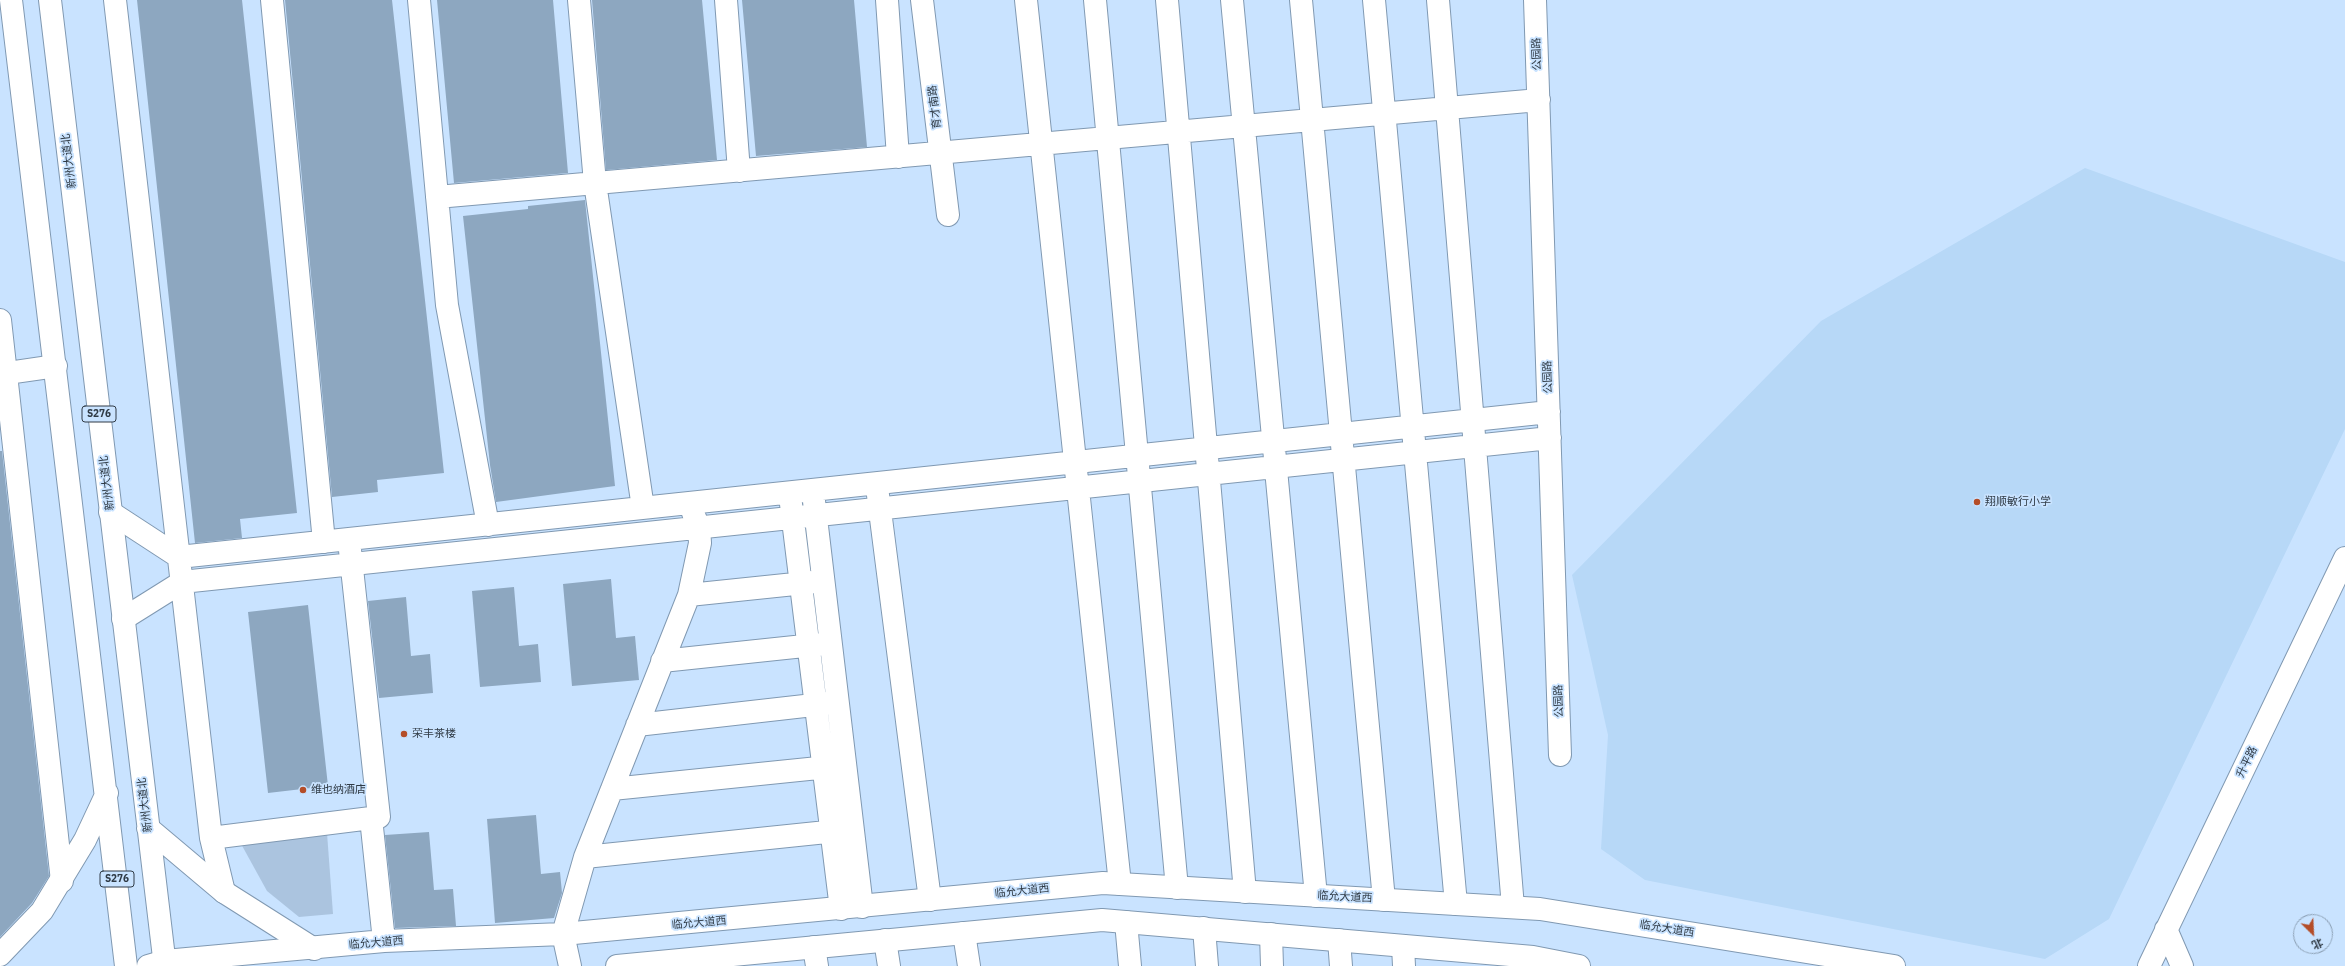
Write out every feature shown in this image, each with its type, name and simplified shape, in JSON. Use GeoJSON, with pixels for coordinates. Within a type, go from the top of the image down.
{"type":"FeatureCollection","features":[{"type":"Feature","properties":{"kind":"street","name":"S276"},"geometry":{"type":"LineString","coordinates":[[11,0],[107,793],[126,966]]}},
{"type":"Feature","properties":{"kind":"street","name":"新州大道北"},"geometry":{"type":"LineString","coordinates":[[50,0],[148,828],[159,964]]}},
{"type":"Feature","properties":{"kind":"street"},"geometry":{"type":"LineString","coordinates":[[115,0],[211,838],[224,892]]}},
{"type":"Feature","properties":{"kind":"street"},"geometry":{"type":"LineString","coordinates":[[272,0],[324,542]]}},
{"type":"Feature","properties":{"kind":"street"},"geometry":{"type":"LineString","coordinates":[[419,0],[447,305],[488,525]]}},
{"type":"Feature","properties":{"kind":"street"},"geometry":{"type":"LineString","coordinates":[[578,0],[595,184],[643,508]]}},
{"type":"Feature","properties":{"kind":"street"},"geometry":{"type":"LineString","coordinates":[[726,0],[738,171]]}},
{"type":"Feature","properties":{"kind":"street"},"geometry":{"type":"LineString","coordinates":[[887,0],[898,157]]}},
{"type":"Feature","properties":{"kind":"street","name":"育才南路"},"geometry":{"type":"LineString","coordinates":[[922,0],[948,215]]}},
{"type":"Feature","properties":{"kind":"street"},"geometry":{"type":"LineString","coordinates":[[1026,0],[1120,884]]}},
{"type":"Feature","properties":{"kind":"street"},"geometry":{"type":"LineString","coordinates":[[1095,0],[1177,888]]}},
{"type":"Feature","properties":{"kind":"street"},"geometry":{"type":"LineString","coordinates":[[1167,0],[1245,892]]}},
{"type":"Feature","properties":{"kind":"street"},"geometry":{"type":"LineString","coordinates":[[1232,0],[1316,896]]}},
{"type":"Feature","properties":{"kind":"street"},"geometry":{"type":"LineString","coordinates":[[1301,0],[1384,900]]}},
{"type":"Feature","properties":{"kind":"street"},"geometry":{"type":"LineString","coordinates":[[1374,0],[1456,904]]}},
{"type":"Feature","properties":{"kind":"street"},"geometry":{"type":"LineString","coordinates":[[1438,0],[1513,907]]}},
{"type":"Feature","properties":{"kind":"street","name":"公园路"},"geometry":{"type":"LineString","coordinates":[[1535,0],[1560,755]]}},
{"type":"Feature","properties":{"kind":"street"},"geometry":{"type":"LineString","coordinates":[[437,197],[1539,100]]}},
{"type":"Feature","properties":{"kind":"street"},"geometry":{"type":"LineString","coordinates":[[0,320],[3,374],[62,881]]}},
{"type":"Feature","properties":{"kind":"street"},"geometry":{"type":"LineString","coordinates":[[3,374],[56,366]]}},
{"type":"Feature","properties":{"kind":"street"},"geometry":{"type":"LineString","coordinates":[[110,512],[179,557],[1549,412]]}},
{"type":"Feature","properties":{"kind":"street"},"geometry":{"type":"LineString","coordinates":[[123,619],[182,582],[1550,438]]}},
{"type":"Feature","properties":{"kind":"street"},"geometry":{"type":"LineString","coordinates":[[877,484],[930,900]]}},
{"type":"Feature","properties":{"kind":"street"},"geometry":{"type":"LineString","coordinates":[[812,490],[862,907]]}},
{"type":"Feature","properties":{"kind":"street"},"geometry":{"type":"LineString","coordinates":[[789,493],[841,909]]}},
{"type":"Feature","properties":{"kind":"street"},"geometry":{"type":"LineString","coordinates":[[570,966],[564,934],[585,857],[688,595],[700,543],[699,527],[689,504]]}},
{"type":"Feature","properties":{"kind":"street"},"geometry":{"type":"LineString","coordinates":[[211,838],[379,817],[348,539]]}},
{"type":"Feature","properties":{"kind":"street","name":"升平路"},"geometry":{"type":"LineString","coordinates":[[2149,966],[2345,558]]}},
{"type":"Feature","properties":{"kind":"street"},"geometry":{"type":"LineString","coordinates":[[688,595],[823,581]]}},
{"type":"Feature","properties":{"kind":"street"},"geometry":{"type":"LineString","coordinates":[[662,661],[831,644]]}},
{"type":"Feature","properties":{"kind":"street"},"geometry":{"type":"LineString","coordinates":[[637,725],[838,702]]}},
{"type":"Feature","properties":{"kind":"street"},"geometry":{"type":"LineString","coordinates":[[612,789],[845,765]]}},
{"type":"Feature","properties":{"kind":"street"},"geometry":{"type":"LineString","coordinates":[[0,955],[42,911],[62,881],[85,840],[107,793]]}},
{"type":"Feature","properties":{"kind":"street"},"geometry":{"type":"LineString","coordinates":[[371,818],[384,941]]}},
{"type":"Feature","properties":{"kind":"street"},"geometry":{"type":"LineString","coordinates":[[148,828],[224,892],[314,949]]}},
{"type":"Feature","properties":{"kind":"street"},"geometry":{"type":"LineString","coordinates":[[585,857],[853,829]]}},
{"type":"Feature","properties":{"kind":"street","name":"临允大道西"},"geometry":{"type":"LineString","coordinates":[[159,964],[384,941],[564,934],[841,909],[1103,883],[1540,909],[1894,966]]}},
{"type":"Feature","properties":{"kind":"street"},"geometry":{"type":"LineString","coordinates":[[617,966],[815,957],[885,940],[1102,920],[1339,940],[1403,956],[1534,962],[1579,966]]}},
{"type":"Feature","properties":{"kind":"street"},"geometry":{"type":"LineString","coordinates":[[1126,922],[1130,966]]}},
{"type":"Feature","properties":{"kind":"street"},"geometry":{"type":"LineString","coordinates":[[1204,928],[1207,966]]}},
{"type":"Feature","properties":{"kind":"street"},"geometry":{"type":"LineString","coordinates":[[2166,929],[2182,966]]}},
{"type":"Feature","properties":{"kind":"street"},"geometry":{"type":"LineString","coordinates":[[964,933],[968,966]]}},
{"type":"Feature","properties":{"kind":"street"},"geometry":{"type":"LineString","coordinates":[[1271,934],[1272,966]]}},
{"type":"Feature","properties":{"kind":"street"},"geometry":{"type":"LineString","coordinates":[[885,940],[889,966]]}},
{"type":"Feature","properties":{"kind":"street"},"geometry":{"type":"LineString","coordinates":[[1339,940],[1341,966]]}},
{"type":"Feature","properties":{"kind":"shaded area","name":"翔顺敏行小学"},"geometry":{"type":"Polygon","coordinates":[[[2085,168],[2345,262],[2345,429],[2109,919],[2045,959],[1645,880],[1601,849],[1608,735],[1572,575],[1821,321],[2085,168]]]}},
{"type":"Feature","properties":{"kind":"shaded area"},"geometry":{"type":"Polygon","coordinates":[[[327,833],[333,914],[299,917],[267,891],[240,842],[327,833]]]}},
{"type":"Feature","properties":{"kind":"building"},"geometry":{"type":"Polygon","coordinates":[[[137,0],[242,0],[297,513],[240,519],[242,538],[195,543],[137,0]]]}},
{"type":"Feature","properties":{"kind":"building"},"geometry":{"type":"Polygon","coordinates":[[[285,0],[392,0],[444,473],[377,480],[378,492],[332,497],[285,0]]]}},
{"type":"Feature","properties":{"kind":"building"},"geometry":{"type":"Polygon","coordinates":[[[437,0],[553,0],[568,173],[454,183],[437,0]]]}},
{"type":"Feature","properties":{"kind":"building"},"geometry":{"type":"Polygon","coordinates":[[[592,0],[702,0],[717,160],[606,170],[592,0]]]}},
{"type":"Feature","properties":{"kind":"building"},"geometry":{"type":"Polygon","coordinates":[[[742,0],[854,0],[867,147],[756,156],[742,0]]]}},
{"type":"Feature","properties":{"kind":"building"},"geometry":{"type":"Polygon","coordinates":[[[585,200],[615,486],[496,502],[490,465],[463,216],[528,209],[528,206],[585,200]]]}},
{"type":"Feature","properties":{"kind":"building"},"geometry":{"type":"Polygon","coordinates":[[[0,451],[2,451],[49,876],[32,903],[0,937],[0,451]]]}},
{"type":"Feature","properties":{"kind":"building"},"geometry":{"type":"Polygon","coordinates":[[[611,579],[616,638],[635,636],[639,680],[572,686],[563,584],[611,579]]]}},
{"type":"Feature","properties":{"kind":"building"},"geometry":{"type":"Polygon","coordinates":[[[514,587],[519,646],[538,644],[541,682],[480,687],[472,591],[514,587]]]}},
{"type":"Feature","properties":{"kind":"building"},"geometry":{"type":"Polygon","coordinates":[[[406,597],[411,656],[430,654],[433,693],[379,698],[368,601],[406,597]]]}},
{"type":"Feature","properties":{"kind":"building"},"geometry":{"type":"Polygon","coordinates":[[[308,605],[328,786],[268,793],[248,612],[308,605]]]}},
{"type":"Feature","properties":{"kind":"building"},"geometry":{"type":"Polygon","coordinates":[[[536,815],[541,874],[560,872],[562,893],[554,918],[495,923],[487,819],[536,815]]]}},
{"type":"Feature","properties":{"kind":"building"},"geometry":{"type":"Polygon","coordinates":[[[429,832],[434,890],[453,889],[456,926],[395,928],[385,835],[429,832]]]}},
{"type":"Feature","properties":{"kind":"place","name":"翔顺敏行小学"},"geometry":{"type":"Point","coordinates":[1977,502]}},
{"type":"Feature","properties":{"kind":"place","name":"荣丰茶楼"},"geometry":{"type":"Point","coordinates":[404,734]}},
{"type":"Feature","properties":{"kind":"place","name":"维也纳酒店"},"geometry":{"type":"Point","coordinates":[303,790]}}]}
